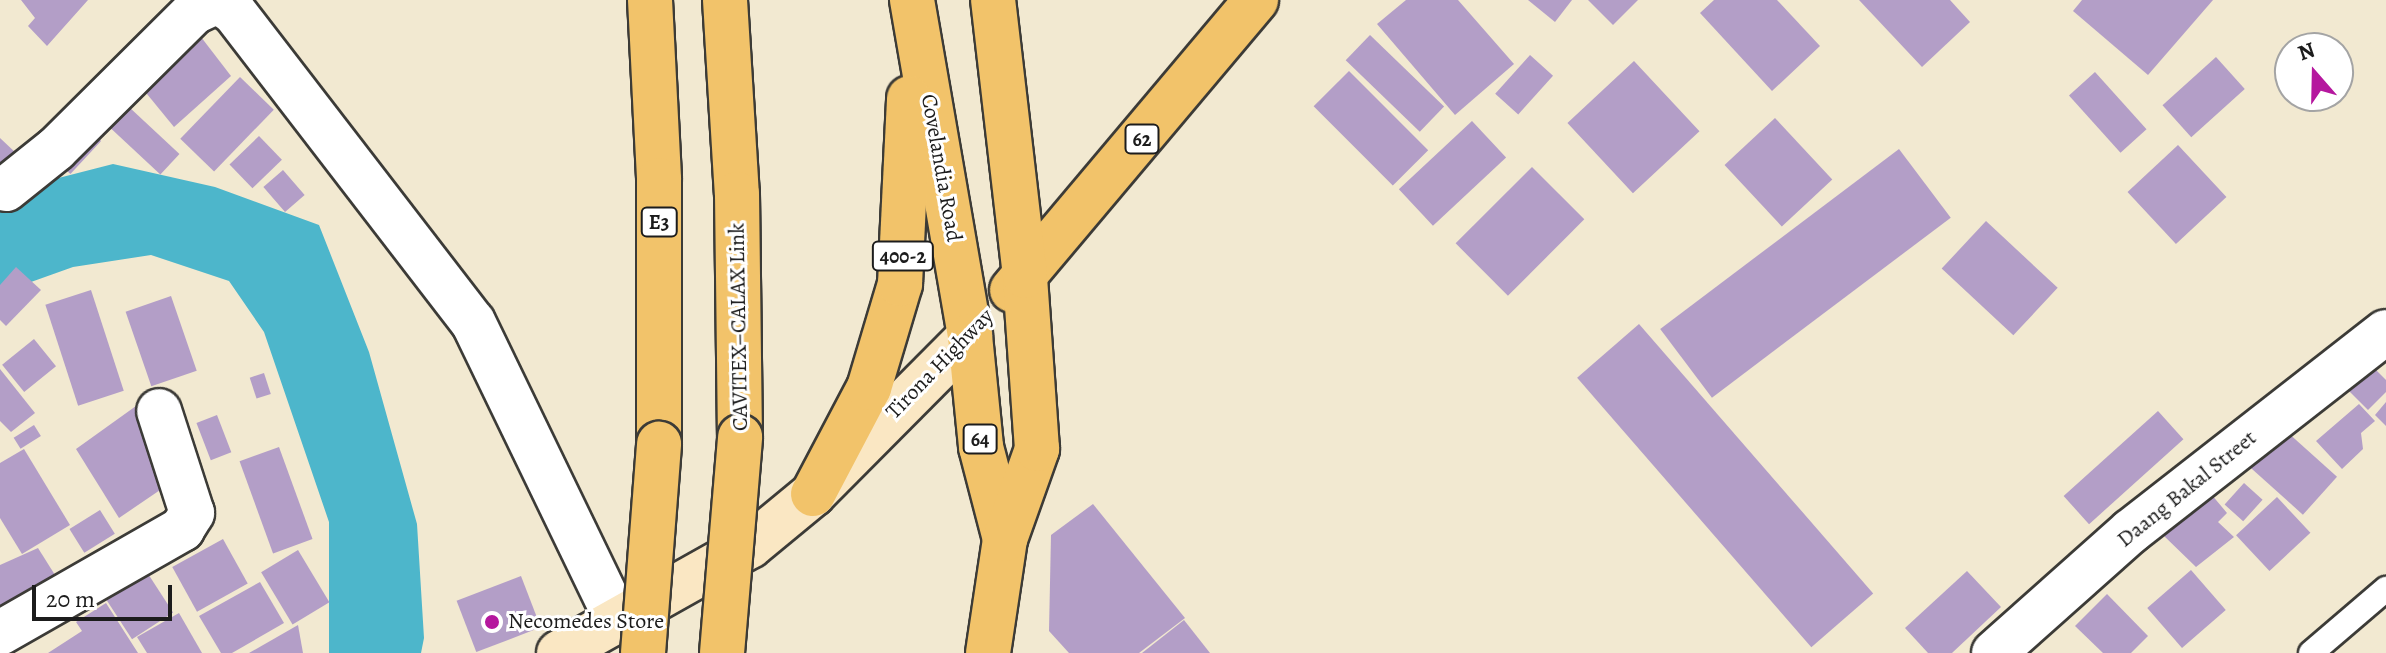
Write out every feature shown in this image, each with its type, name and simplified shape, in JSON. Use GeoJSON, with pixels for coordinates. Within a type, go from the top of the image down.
{"type":"FeatureCollection","features":[{"type":"Feature","properties":{"kind":"main road","name":"E3"},"geometry":{"type":"LineString","coordinates":[[631,638],[659,444],[659,180],[650,0]]}},
{"type":"Feature","properties":{"kind":"main road","name":"CAVITEX–CALAX Link"},"geometry":{"type":"LineString","coordinates":[[722,653],[740,437],[737,194],[725,0]]}},
{"type":"Feature","properties":{"kind":"main road","name":"Covelandia Road"},"geometry":{"type":"LineString","coordinates":[[911,0],[970,336]]}},
{"type":"Feature","properties":{"kind":"main road","name":"400-2"},"geometry":{"type":"LineString","coordinates":[[813,494],[869,388],[900,284],[908,206],[911,0]]}},
{"type":"Feature","properties":{"kind":"main road"},"geometry":{"type":"LineString","coordinates":[[993,0],[1025,276]]}},
{"type":"Feature","properties":{"kind":"main road","name":"Tirona Highway"},"geometry":{"type":"LineString","coordinates":[[559,653],[631,638],[813,494],[970,336],[1025,276],[1256,0]]}},
{"type":"Feature","properties":{"kind":"main road","name":"64"},"geometry":{"type":"LineString","coordinates":[[988,653],[1005,539],[1037,449],[1025,276]]}},
{"type":"Feature","properties":{"kind":"main road","name":"64"},"geometry":{"type":"LineString","coordinates":[[970,336],[981,447],[1005,539]]}},
{"type":"Feature","properties":{"kind":"street"},"geometry":{"type":"LineString","coordinates":[[6,189],[56,149],[194,12],[218,1],[234,12],[473,322],[631,638]]}},
{"type":"Feature","properties":{"kind":"street","name":"Daang Bakal Street"},"geometry":{"type":"LineString","coordinates":[[1994,653],[2131,531],[2386,332]]}},
{"type":"Feature","properties":{"kind":"street"},"geometry":{"type":"LineString","coordinates":[[0,633],[182,529],[192,513],[159,411]]}},
{"type":"Feature","properties":{"kind":"lane"},"geometry":{"type":"LineString","coordinates":[[2311,653],[2386,589]]}},
{"type":"Feature","properties":{"kind":"water"},"geometry":{"type":"Polygon","coordinates":[[[113,164],[215,187],[319,225],[369,352],[417,524],[424,638],[421,653],[329,653],[329,522],[264,332],[229,281],[151,255],[73,267],[17,287],[0,302],[0,193],[113,164]]]}},
{"type":"Feature","properties":{"kind":"building"},"geometry":{"type":"Polygon","coordinates":[[[21,0],[88,0],[47,46],[28,26],[35,18],[21,0]]]}},
{"type":"Feature","properties":{"kind":"building"},"geometry":{"type":"Polygon","coordinates":[[[1406,0],[1458,0],[1514,64],[1455,115],[1377,24],[1406,0]]]}},
{"type":"Feature","properties":{"kind":"building"},"geometry":{"type":"Polygon","coordinates":[[[1528,0],[1572,0],[1555,22],[1528,0]]]}},
{"type":"Feature","properties":{"kind":"building"},"geometry":{"type":"Polygon","coordinates":[[[1588,0],[1638,0],[1613,25],[1588,0]]]}},
{"type":"Feature","properties":{"kind":"building"},"geometry":{"type":"Polygon","coordinates":[[[1714,0],[1777,0],[1820,46],[1772,91],[1700,13],[1714,0]]]}},
{"type":"Feature","properties":{"kind":"building"},"geometry":{"type":"Polygon","coordinates":[[[1859,0],[1950,0],[1970,22],[1922,67],[1859,0]]]}},
{"type":"Feature","properties":{"kind":"building"},"geometry":{"type":"Polygon","coordinates":[[[2082,0],[2213,0],[2148,75],[2073,11],[2082,0]]]}},
{"type":"Feature","properties":{"kind":"building"},"geometry":{"type":"Polygon","coordinates":[[[1370,35],[1444,107],[1420,132],[1346,60],[1370,35]]]}},
{"type":"Feature","properties":{"kind":"building"},"geometry":{"type":"Polygon","coordinates":[[[201,37],[231,76],[174,127],[138,83],[201,37]]]}},
{"type":"Feature","properties":{"kind":"building"},"geometry":{"type":"Polygon","coordinates":[[[1530,55],[1553,76],[1518,114],[1495,94],[1530,55]]]}},
{"type":"Feature","properties":{"kind":"building"},"geometry":{"type":"Polygon","coordinates":[[[2216,57],[2245,89],[2191,137],[2162,105],[2216,57]]]}},
{"type":"Feature","properties":{"kind":"building"},"geometry":{"type":"Polygon","coordinates":[[[1634,61],[1699,131],[1633,193],[1567,123],[1634,61]]]}},
{"type":"Feature","properties":{"kind":"building"},"geometry":{"type":"Polygon","coordinates":[[[1349,71],[1428,150],[1393,186],[1314,106],[1349,71]]]}},
{"type":"Feature","properties":{"kind":"building"},"geometry":{"type":"Polygon","coordinates":[[[2095,72],[2147,129],[2121,153],[2069,95],[2095,72]]]}},
{"type":"Feature","properties":{"kind":"building"},"geometry":{"type":"Polygon","coordinates":[[[240,77],[274,110],[214,172],[180,139],[240,77]]]}},
{"type":"Feature","properties":{"kind":"building"},"geometry":{"type":"Polygon","coordinates":[[[129,107],[179,154],[160,175],[110,127],[129,107]]]}},
{"type":"Feature","properties":{"kind":"building"},"geometry":{"type":"Polygon","coordinates":[[[1775,118],[1832,179],[1782,226],[1725,165],[1775,118]]]}},
{"type":"Feature","properties":{"kind":"building"},"geometry":{"type":"Polygon","coordinates":[[[1472,121],[1506,158],[1433,226],[1399,189],[1472,121]]]}},
{"type":"Feature","properties":{"kind":"building"},"geometry":{"type":"Polygon","coordinates":[[[85,126],[101,141],[70,174],[54,159],[85,126]]]}},
{"type":"Feature","properties":{"kind":"building"},"geometry":{"type":"Polygon","coordinates":[[[259,136],[282,160],[252,188],[230,164],[259,136]]]}},
{"type":"Feature","properties":{"kind":"building"},"geometry":{"type":"Polygon","coordinates":[[[0,138],[17,154],[0,171],[0,138]]]}},
{"type":"Feature","properties":{"kind":"building"},"geometry":{"type":"Polygon","coordinates":[[[2178,145],[2226,197],[2176,244],[2128,192],[2178,145]]]}},
{"type":"Feature","properties":{"kind":"building"},"geometry":{"type":"Polygon","coordinates":[[[1899,149],[1951,218],[1712,398],[1660,329],[1899,149]]]}},
{"type":"Feature","properties":{"kind":"building"},"geometry":{"type":"Polygon","coordinates":[[[1532,167],[1584,219],[1508,296],[1456,243],[1532,167]]]}},
{"type":"Feature","properties":{"kind":"building"},"geometry":{"type":"Polygon","coordinates":[[[283,170],[305,195],[285,212],[263,187],[283,170]]]}},
{"type":"Feature","properties":{"kind":"building"},"geometry":{"type":"Polygon","coordinates":[[[1986,221],[2058,288],[2013,335],[1942,269],[1986,221]]]}},
{"type":"Feature","properties":{"kind":"building"},"geometry":{"type":"Polygon","coordinates":[[[16,267],[41,290],[6,326],[0,320],[0,285],[16,267]]]}},
{"type":"Feature","properties":{"kind":"building"},"geometry":{"type":"Polygon","coordinates":[[[91,290],[124,391],[78,406],[45,305],[91,290]]]}},
{"type":"Feature","properties":{"kind":"building"},"geometry":{"type":"Polygon","coordinates":[[[171,296],[197,371],[151,386],[126,312],[171,296]]]}},
{"type":"Feature","properties":{"kind":"building"},"geometry":{"type":"Polygon","coordinates":[[[1639,324],[1873,593],[1811,647],[1577,378],[1639,324]]]}},
{"type":"Feature","properties":{"kind":"building"},"geometry":{"type":"Polygon","coordinates":[[[34,339],[56,366],[24,392],[2,365],[34,339]]]}},
{"type":"Feature","properties":{"kind":"building"},"geometry":{"type":"Polygon","coordinates":[[[2371,365],[2386,380],[2386,392],[2368,410],[2347,389],[2371,365]]]}},
{"type":"Feature","properties":{"kind":"building"},"geometry":{"type":"Polygon","coordinates":[[[0,369],[35,413],[11,432],[0,421],[0,369]]]}},
{"type":"Feature","properties":{"kind":"building"},"geometry":{"type":"Polygon","coordinates":[[[264,373],[271,394],[257,399],[250,378],[264,373]]]}},
{"type":"Feature","properties":{"kind":"building"},"geometry":{"type":"Polygon","coordinates":[[[2386,402],[2386,426],[2375,415],[2386,402]]]}},
{"type":"Feature","properties":{"kind":"building"},"geometry":{"type":"Polygon","coordinates":[[[2359,404],[2375,421],[2361,433],[2363,449],[2342,469],[2316,441],[2359,404]]]}},
{"type":"Feature","properties":{"kind":"building"},"geometry":{"type":"Polygon","coordinates":[[[136,406],[163,488],[119,518],[76,449],[136,406]]]}},
{"type":"Feature","properties":{"kind":"building"},"geometry":{"type":"Polygon","coordinates":[[[2158,411],[2183,439],[2089,524],[2064,496],[2158,411]]]}},
{"type":"Feature","properties":{"kind":"building"},"geometry":{"type":"Polygon","coordinates":[[[217,415],[231,452],[211,460],[196,423],[217,415]]]}},
{"type":"Feature","properties":{"kind":"building"},"geometry":{"type":"Polygon","coordinates":[[[34,425],[41,436],[21,449],[14,438],[34,425]]]}},
{"type":"Feature","properties":{"kind":"building"},"geometry":{"type":"Polygon","coordinates":[[[2285,430],[2337,477],[2303,515],[2251,468],[2285,430]]]}},
{"type":"Feature","properties":{"kind":"building"},"geometry":{"type":"Polygon","coordinates":[[[279,447],[313,539],[273,553],[240,461],[279,447]]]}},
{"type":"Feature","properties":{"kind":"building"},"geometry":{"type":"Polygon","coordinates":[[[24,449],[70,525],[22,554],[0,518],[0,463],[24,449]]]}},
{"type":"Feature","properties":{"kind":"building"},"geometry":{"type":"Polygon","coordinates":[[[2244,483],[2263,500],[2243,521],[2225,505],[2244,483]]]}},
{"type":"Feature","properties":{"kind":"building"},"geometry":{"type":"Polygon","coordinates":[[[2211,494],[2227,513],[2218,522],[2234,537],[2196,567],[2162,534],[2211,494]]]}},
{"type":"Feature","properties":{"kind":"building"},"geometry":{"type":"Polygon","coordinates":[[[2277,497],[2310,533],[2269,571],[2236,535],[2277,497]]]}},
{"type":"Feature","properties":{"kind":"building"},"geometry":{"type":"Polygon","coordinates":[[[1093,504],[1185,618],[1139,653],[1069,653],[1049,631],[1051,535],[1093,504]]]}},
{"type":"Feature","properties":{"kind":"building"},"geometry":{"type":"Polygon","coordinates":[[[100,510],[115,534],[84,553],[69,529],[100,510]]]}},
{"type":"Feature","properties":{"kind":"building"},"geometry":{"type":"Polygon","coordinates":[[[223,539],[248,584],[197,612],[172,567],[223,539]]]}},
{"type":"Feature","properties":{"kind":"building"},"geometry":{"type":"Polygon","coordinates":[[[38,548],[55,575],[0,609],[0,565],[38,548]]]}},
{"type":"Feature","properties":{"kind":"building"},"geometry":{"type":"Polygon","coordinates":[[[298,550],[329,602],[293,624],[261,572],[298,550]]]}},
{"type":"Feature","properties":{"kind":"building"},"geometry":{"type":"Polygon","coordinates":[[[141,563],[173,612],[132,639],[100,590],[141,563]]]}},
{"type":"Feature","properties":{"kind":"building"},"geometry":{"type":"Polygon","coordinates":[[[2191,570],[2226,610],[2182,648],[2147,608],[2191,570]]]}},
{"type":"Feature","properties":{"kind":"building"},"geometry":{"type":"Polygon","coordinates":[[[1967,571],[2001,607],[1952,653],[1928,653],[1905,628],[1967,571]]]}},
{"type":"Feature","properties":{"kind":"building"},"geometry":{"type":"Polygon","coordinates":[[[521,576],[541,627],[476,652],[457,601],[521,576]]]}},
{"type":"Feature","properties":{"kind":"building"},"geometry":{"type":"Polygon","coordinates":[[[260,582],[284,623],[232,653],[221,653],[199,616],[260,582]]]}},
{"type":"Feature","properties":{"kind":"building"},"geometry":{"type":"Polygon","coordinates":[[[2107,594],[2148,636],[2131,653],[2103,653],[2075,626],[2107,594]]]}},
{"type":"Feature","properties":{"kind":"building"},"geometry":{"type":"Polygon","coordinates":[[[106,603],[138,653],[48,653],[82,631],[76,622],[106,603]]]}},
{"type":"Feature","properties":{"kind":"building"},"geometry":{"type":"Polygon","coordinates":[[[179,613],[202,653],[147,653],[137,637],[179,613]]]}},
{"type":"Feature","properties":{"kind":"building"},"geometry":{"type":"Polygon","coordinates":[[[1184,620],[1210,653],[1142,653],[1184,620]]]}},
{"type":"Feature","properties":{"kind":"building"},"geometry":{"type":"Polygon","coordinates":[[[298,625],[303,653],[249,653],[298,625]]]}},
{"type":"Feature","properties":{"kind":"place","name":"Necomedes Store"},"geometry":{"type":"Point","coordinates":[492,622]}}]}
